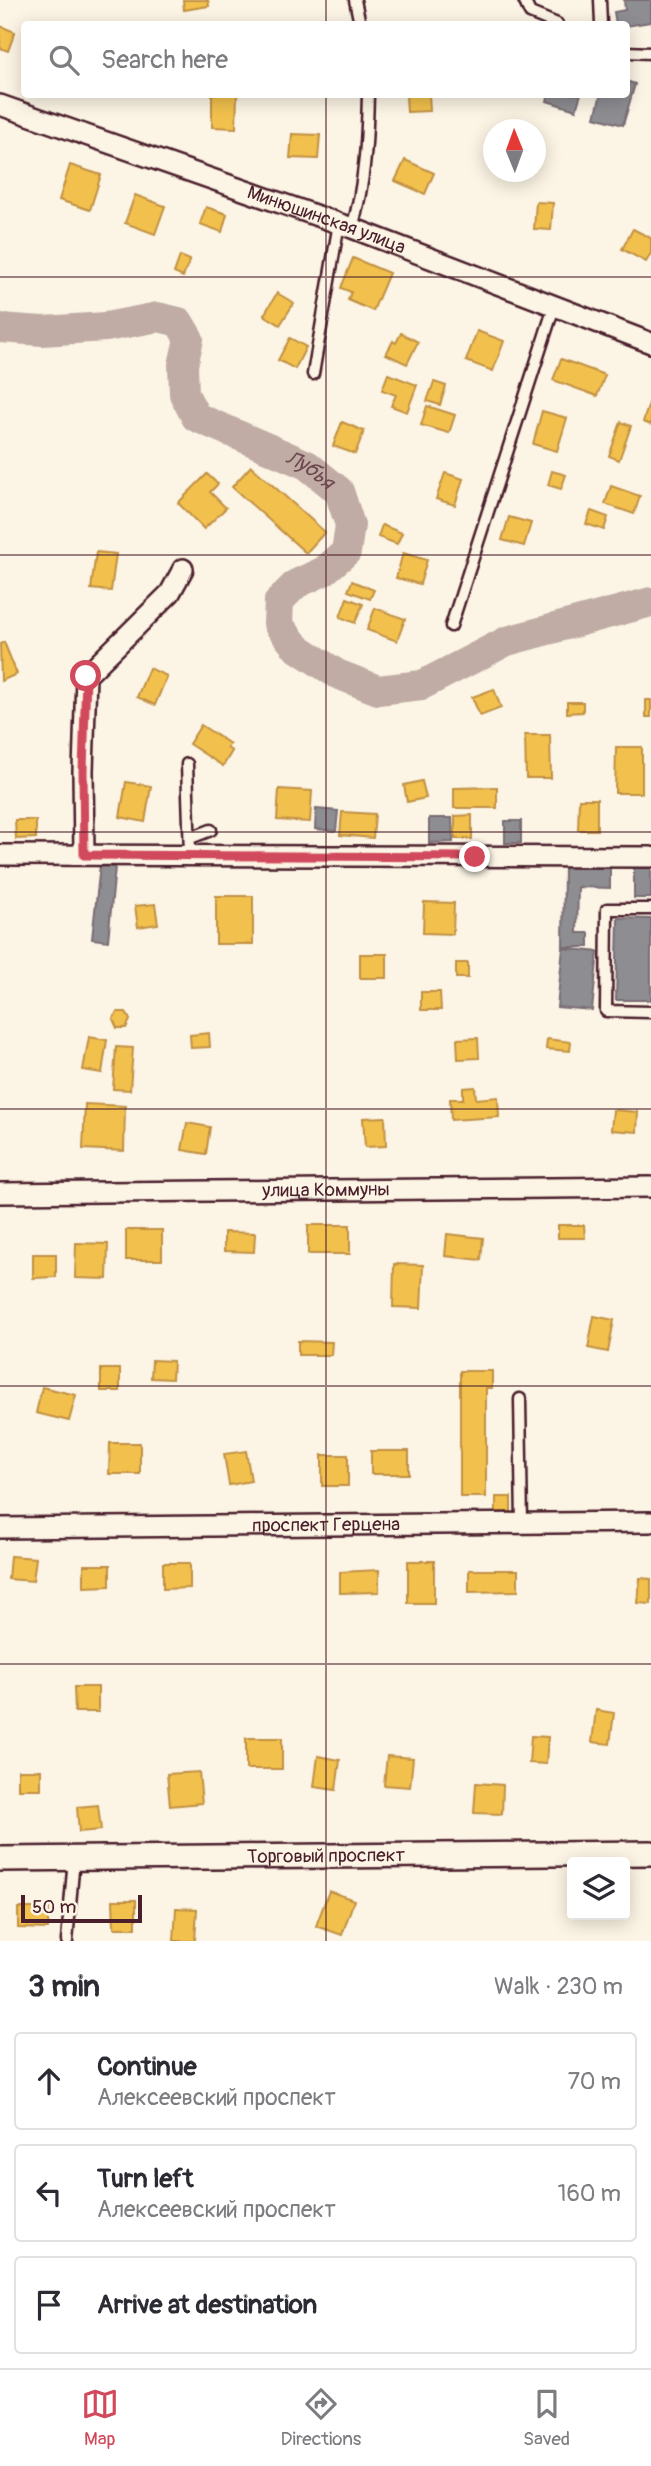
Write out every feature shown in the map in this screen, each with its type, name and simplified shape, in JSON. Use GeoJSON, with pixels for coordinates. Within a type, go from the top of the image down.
{"type":"FeatureCollection","features":[{"type":"Feature","properties":{"kind":"street","name":"Минюшинская улица"},"geometry":{"type":"LineString","coordinates":[[0,105],[346,225],[651,343]]}},
{"type":"Feature","properties":{"kind":"street"},"geometry":{"type":"LineString","coordinates":[[84,855],[86,668],[170,593],[183,569]]}},
{"type":"Feature","properties":{"kind":"street"},"geometry":{"type":"LineString","coordinates":[[0,855],[84,855],[190,847],[651,857]]}},
{"type":"Feature","properties":{"kind":"street","name":"улица Коммуны"},"geometry":{"type":"LineString","coordinates":[[0,1193],[651,1187]]}},
{"type":"Feature","properties":{"kind":"street","name":"проспект Герцена"},"geometry":{"type":"LineString","coordinates":[[0,1528],[651,1522]]}},
{"type":"Feature","properties":{"kind":"street","name":"Торговый проспект"},"geometry":{"type":"LineString","coordinates":[[0,1859],[651,1853]]}},
{"type":"Feature","properties":{"kind":"lane"},"geometry":{"type":"LineString","coordinates":[[355,0],[359,21]]}},
{"type":"Feature","properties":{"kind":"lane"},"geometry":{"type":"LineString","coordinates":[[523,0],[530,13],[550,21]]}},
{"type":"Feature","properties":{"kind":"lane"},"geometry":{"type":"LineString","coordinates":[[600,0],[601,21]]}},
{"type":"Feature","properties":{"kind":"lane"},"geometry":{"type":"LineString","coordinates":[[630,52],[651,53]]}},
{"type":"Feature","properties":{"kind":"lane"},"geometry":{"type":"LineString","coordinates":[[313,374],[346,225],[363,185],[368,98]]}},
{"type":"Feature","properties":{"kind":"lane"},"geometry":{"type":"LineString","coordinates":[[451,626],[554,307]]}},
{"type":"Feature","properties":{"kind":"lane"},"geometry":{"type":"LineString","coordinates":[[187,764],[190,847]]}},
{"type":"Feature","properties":{"kind":"lane"},"geometry":{"type":"LineString","coordinates":[[190,847],[211,830]]}},
{"type":"Feature","properties":{"kind":"lane"},"geometry":{"type":"LineString","coordinates":[[651,909],[607,909],[606,1011],[651,1012]]}},
{"type":"Feature","properties":{"kind":"lane"},"geometry":{"type":"LineString","coordinates":[[520,1399],[522,1524]]}},
{"type":"Feature","properties":{"kind":"lane"},"geometry":{"type":"LineString","coordinates":[[66,1941],[74,1858]]}},
{"type":"Feature","properties":{"kind":"building: Homes"},"geometry":{"type":"Polygon","coordinates":[[[183,0],[208,0],[209,6],[184,10],[183,0]]]}},
{"type":"Feature","properties":{"kind":"building: Homes"},"geometry":{"type":"Polygon","coordinates":[[[0,26],[15,32],[8,51],[0,48],[0,26]]]}},
{"type":"Feature","properties":{"kind":"building: Homes"},"geometry":{"type":"Polygon","coordinates":[[[212,98],[237,98],[236,128],[212,127],[212,98]]]}},
{"type":"Feature","properties":{"kind":"building: Homes"},"geometry":{"type":"Polygon","coordinates":[[[406,98],[429,98],[430,111],[407,112],[406,98]]]}},
{"type":"Feature","properties":{"kind":"building: Homes"},"geometry":{"type":"Polygon","coordinates":[[[292,134],[320,135],[318,159],[290,158],[292,134]]]}},
{"type":"Feature","properties":{"kind":"building: Homes"},"geometry":{"type":"Polygon","coordinates":[[[405,160],[434,173],[425,194],[395,181],[405,160]]]}},
{"type":"Feature","properties":{"kind":"building: Homes"},"geometry":{"type":"Polygon","coordinates":[[[70,165],[101,175],[90,210],[59,200],[70,165]]]}},
{"type":"Feature","properties":{"kind":"building: Homes"},"geometry":{"type":"Polygon","coordinates":[[[135,195],[165,206],[155,234],[125,223],[135,195]]]}},
{"type":"Feature","properties":{"kind":"building: Homes"},"geometry":{"type":"Polygon","coordinates":[[[536,202],[553,203],[551,230],[534,229],[536,202]]]}},
{"type":"Feature","properties":{"kind":"building: Homes"},"geometry":{"type":"Polygon","coordinates":[[[206,207],[227,214],[222,232],[200,224],[206,207]]]}},
{"type":"Feature","properties":{"kind":"building: Homes"},"geometry":{"type":"Polygon","coordinates":[[[633,229],[651,238],[651,253],[646,262],[622,249],[633,229]]]}},
{"type":"Feature","properties":{"kind":"building: Homes"},"geometry":{"type":"Polygon","coordinates":[[[180,256],[190,260],[183,277],[174,273],[180,256]]]}},
{"type":"Feature","properties":{"kind":"building: Homes"},"geometry":{"type":"Polygon","coordinates":[[[353,258],[389,273],[373,311],[348,300],[351,292],[341,288],[353,258]]]}},
{"type":"Feature","properties":{"kind":"building: Homes"},"geometry":{"type":"Polygon","coordinates":[[[277,293],[294,303],[280,325],[264,315],[277,293]]]}},
{"type":"Feature","properties":{"kind":"building: Homes"},"geometry":{"type":"Polygon","coordinates":[[[477,331],[504,341],[493,371],[466,361],[477,331]]]}},
{"type":"Feature","properties":{"kind":"building: Homes"},"geometry":{"type":"Polygon","coordinates":[[[401,333],[418,342],[407,364],[386,354],[401,333]]]}},
{"type":"Feature","properties":{"kind":"building: Homes"},"geometry":{"type":"Polygon","coordinates":[[[290,338],[306,347],[295,369],[278,360],[290,338]]]}},
{"type":"Feature","properties":{"kind":"building: Homes"},"geometry":{"type":"Polygon","coordinates":[[[561,359],[605,375],[597,396],[553,380],[561,359]]]}},
{"type":"Feature","properties":{"kind":"building: Homes"},"geometry":{"type":"Polygon","coordinates":[[[388,374],[417,385],[407,412],[391,406],[396,395],[382,390],[388,374]]]}},
{"type":"Feature","properties":{"kind":"building: Homes"},"geometry":{"type":"Polygon","coordinates":[[[434,382],[446,386],[440,405],[427,401],[434,382]]]}},
{"type":"Feature","properties":{"kind":"building: Homes"},"geometry":{"type":"Polygon","coordinates":[[[651,397],[651,425],[643,422],[651,397]]]}},
{"type":"Feature","properties":{"kind":"building: Homes"},"geometry":{"type":"Polygon","coordinates":[[[427,406],[455,415],[449,433],[421,425],[427,406]]]}},
{"type":"Feature","properties":{"kind":"building: Homes"},"geometry":{"type":"Polygon","coordinates":[[[542,411],[567,418],[557,451],[533,444],[542,411]]]}},
{"type":"Feature","properties":{"kind":"building: Homes"},"geometry":{"type":"Polygon","coordinates":[[[342,422],[364,431],[355,454],[333,446],[342,422]]]}},
{"type":"Feature","properties":{"kind":"building: Homes"},"geometry":{"type":"Polygon","coordinates":[[[621,422],[631,426],[619,460],[609,456],[621,422]]]}},
{"type":"Feature","properties":{"kind":"building: Homes"},"geometry":{"type":"Polygon","coordinates":[[[251,466],[325,532],[306,553],[232,487],[251,466]]]}},
{"type":"Feature","properties":{"kind":"building: Homes"},"geometry":{"type":"Polygon","coordinates":[[[552,471],[566,475],[561,489],[548,485],[552,471]]]}},
{"type":"Feature","properties":{"kind":"building: Homes"},"geometry":{"type":"Polygon","coordinates":[[[445,473],[463,479],[455,505],[436,499],[445,473]]]}},
{"type":"Feature","properties":{"kind":"building: Homes"},"geometry":{"type":"Polygon","coordinates":[[[207,474],[218,484],[210,492],[226,508],[204,529],[178,503],[207,474]]]}},
{"type":"Feature","properties":{"kind":"building: Homes"},"geometry":{"type":"Polygon","coordinates":[[[611,486],[640,496],[634,514],[605,504],[611,486]]]}},
{"type":"Feature","properties":{"kind":"building: Homes"},"geometry":{"type":"Polygon","coordinates":[[[591,511],[608,517],[604,530],[586,524],[591,511]]]}},
{"type":"Feature","properties":{"kind":"building: Homes"},"geometry":{"type":"Polygon","coordinates":[[[509,517],[531,523],[524,546],[502,540],[509,517]]]}},
{"type":"Feature","properties":{"kind":"building: Homes"},"geometry":{"type":"Polygon","coordinates":[[[382,525],[402,533],[397,544],[378,537],[382,525]]]}},
{"type":"Feature","properties":{"kind":"building: Homes"},"geometry":{"type":"Polygon","coordinates":[[[96,552],[116,554],[111,591],[91,589],[96,552]]]}},
{"type":"Feature","properties":{"kind":"building: Homes"},"geometry":{"type":"Polygon","coordinates":[[[403,553],[427,560],[420,584],[396,578],[403,553]]]}},
{"type":"Feature","properties":{"kind":"building: Homes"},"geometry":{"type":"Polygon","coordinates":[[[352,581],[374,590],[370,599],[348,591],[352,581]]]}},
{"type":"Feature","properties":{"kind":"building: Homes"},"geometry":{"type":"Polygon","coordinates":[[[347,598],[363,604],[355,623],[340,617],[347,598]]]}},
{"type":"Feature","properties":{"kind":"building: Homes"},"geometry":{"type":"Polygon","coordinates":[[[375,608],[405,619],[397,641],[367,630],[375,608]]]}},
{"type":"Feature","properties":{"kind":"building: Homes"},"geometry":{"type":"Polygon","coordinates":[[[4,642],[17,674],[1,681],[0,644],[4,642]]]}},
{"type":"Feature","properties":{"kind":"building: Homes"},"geometry":{"type":"Polygon","coordinates":[[[149,668],[167,676],[155,705],[137,697],[149,668]]]}},
{"type":"Feature","properties":{"kind":"building: Homes"},"geometry":{"type":"Polygon","coordinates":[[[494,689],[501,708],[480,716],[472,697],[494,689]]]}},
{"type":"Feature","properties":{"kind":"building: Homes"},"geometry":{"type":"Polygon","coordinates":[[[646,700],[651,700],[651,717],[646,717],[646,700]]]}},
{"type":"Feature","properties":{"kind":"building: Homes"},"geometry":{"type":"Polygon","coordinates":[[[567,702],[583,702],[583,712],[567,713],[567,702]]]}},
{"type":"Feature","properties":{"kind":"building: Homes"},"geometry":{"type":"Polygon","coordinates":[[[201,725],[230,744],[227,748],[232,751],[223,766],[189,744],[201,725]]]}},
{"type":"Feature","properties":{"kind":"building: Homes"},"geometry":{"type":"Polygon","coordinates":[[[525,735],[550,735],[551,778],[526,778],[525,735]]]}},
{"type":"Feature","properties":{"kind":"building: Homes"},"geometry":{"type":"Polygon","coordinates":[[[616,747],[642,747],[642,793],[615,793],[616,747]]]}},
{"type":"Feature","properties":{"kind":"building: Homes"},"geometry":{"type":"Polygon","coordinates":[[[422,781],[426,798],[407,802],[404,785],[422,781]]]}},
{"type":"Feature","properties":{"kind":"building: Homes"},"geometry":{"type":"Polygon","coordinates":[[[126,782],[151,786],[145,822],[120,817],[126,782]]]}},
{"type":"Feature","properties":{"kind":"building: Homes"},"geometry":{"type":"Polygon","coordinates":[[[497,787],[497,808],[454,808],[454,788],[497,787]]]}},
{"type":"Feature","properties":{"kind":"building: Homes"},"geometry":{"type":"Polygon","coordinates":[[[279,789],[312,791],[310,822],[277,820],[279,789]]]}},
{"type":"Feature","properties":{"kind":"building: Homes"},"geometry":{"type":"Polygon","coordinates":[[[579,799],[597,799],[597,830],[578,830],[579,799]]]}},
{"type":"Feature","properties":{"kind":"building: Homes"},"geometry":{"type":"Polygon","coordinates":[[[342,812],[375,814],[373,838],[340,835],[342,812]]]}},
{"type":"Feature","properties":{"kind":"building: Homes"},"geometry":{"type":"Polygon","coordinates":[[[472,815],[472,839],[455,839],[455,816],[472,815]]]}},
{"type":"Feature","properties":{"kind":"building: Homes"},"geometry":{"type":"Polygon","coordinates":[[[15,820],[36,820],[36,838],[16,839],[15,820]]]}},
{"type":"Feature","properties":{"kind":"building: Homes"},"geometry":{"type":"Polygon","coordinates":[[[216,896],[253,896],[253,944],[216,944],[216,896]]]}},
{"type":"Feature","properties":{"kind":"building: Homes"},"geometry":{"type":"Polygon","coordinates":[[[424,902],[454,903],[453,934],[423,933],[424,902]]]}},
{"type":"Feature","properties":{"kind":"building: Homes"},"geometry":{"type":"Polygon","coordinates":[[[155,904],[158,924],[138,927],[135,906],[155,904]]]}},
{"type":"Feature","properties":{"kind":"building: Homes"},"geometry":{"type":"Polygon","coordinates":[[[360,954],[387,954],[387,978],[360,978],[360,954]]]}},
{"type":"Feature","properties":{"kind":"building: Homes"},"geometry":{"type":"Polygon","coordinates":[[[456,963],[468,963],[468,978],[456,978],[456,963]]]}},
{"type":"Feature","properties":{"kind":"building: Homes"},"geometry":{"type":"Polygon","coordinates":[[[421,992],[440,992],[441,1010],[421,1010],[421,992]]]}},
{"type":"Feature","properties":{"kind":"building: Homes"},"geometry":{"type":"Polygon","coordinates":[[[117,1012],[126,1012],[130,1020],[126,1028],[117,1028],[113,1019],[117,1012]]]}},
{"type":"Feature","properties":{"kind":"building: Homes"},"geometry":{"type":"Polygon","coordinates":[[[209,1033],[210,1047],[191,1048],[190,1035],[209,1033]]]}},
{"type":"Feature","properties":{"kind":"building: Homes"},"geometry":{"type":"Polygon","coordinates":[[[89,1037],[107,1040],[102,1073],[83,1070],[89,1037]]]}},
{"type":"Feature","properties":{"kind":"building: Homes"},"geometry":{"type":"Polygon","coordinates":[[[478,1038],[479,1058],[458,1059],[457,1039],[478,1038]]]}},
{"type":"Feature","properties":{"kind":"building: Homes"},"geometry":{"type":"Polygon","coordinates":[[[547,1039],[571,1042],[570,1051],[546,1049],[547,1039]]]}},
{"type":"Feature","properties":{"kind":"building: Homes"},"geometry":{"type":"Polygon","coordinates":[[[116,1047],[133,1048],[130,1090],[113,1089],[116,1047]]]}},
{"type":"Feature","properties":{"kind":"building: Homes"},"geometry":{"type":"Polygon","coordinates":[[[475,1087],[476,1099],[498,1097],[499,1117],[451,1120],[450,1099],[463,1099],[463,1088],[475,1087]]]}},
{"type":"Feature","properties":{"kind":"building: Homes"},"geometry":{"type":"Polygon","coordinates":[[[85,1104],[125,1106],[124,1151],[83,1149],[85,1104]]]}},
{"type":"Feature","properties":{"kind":"building: Homes"},"geometry":{"type":"Polygon","coordinates":[[[613,1110],[638,1112],[637,1132],[611,1130],[613,1110]]]}},
{"type":"Feature","properties":{"kind":"building: Homes"},"geometry":{"type":"Polygon","coordinates":[[[385,1117],[386,1146],[365,1147],[363,1118],[385,1117]]]}},
{"type":"Feature","properties":{"kind":"building: Homes"},"geometry":{"type":"Polygon","coordinates":[[[187,1123],[210,1127],[206,1154],[182,1150],[187,1123]]]}},
{"type":"Feature","properties":{"kind":"building: Homes"},"geometry":{"type":"Polygon","coordinates":[[[308,1225],[350,1225],[350,1254],[308,1254],[308,1225]]]}},
{"type":"Feature","properties":{"kind":"building: Homes"},"geometry":{"type":"Polygon","coordinates":[[[558,1225],[584,1225],[585,1238],[558,1238],[558,1225]]]}},
{"type":"Feature","properties":{"kind":"building: Homes"},"geometry":{"type":"Polygon","coordinates":[[[126,1230],[162,1230],[162,1260],[126,1260],[126,1230]]]}},
{"type":"Feature","properties":{"kind":"building: Homes"},"geometry":{"type":"Polygon","coordinates":[[[224,1232],[255,1233],[254,1252],[224,1251],[224,1232]]]}},
{"type":"Feature","properties":{"kind":"building: Homes"},"geometry":{"type":"Polygon","coordinates":[[[447,1234],[483,1238],[481,1260],[445,1256],[447,1234]]]}},
{"type":"Feature","properties":{"kind":"building: Homes"},"geometry":{"type":"Polygon","coordinates":[[[76,1243],[108,1244],[107,1279],[75,1278],[76,1243]]]}},
{"type":"Feature","properties":{"kind":"building: Homes"},"geometry":{"type":"Polygon","coordinates":[[[33,1254],[56,1254],[56,1277],[33,1278],[33,1254]]]}},
{"type":"Feature","properties":{"kind":"building: Homes"},"geometry":{"type":"Polygon","coordinates":[[[394,1264],[423,1265],[421,1308],[393,1307],[394,1264]]]}},
{"type":"Feature","properties":{"kind":"building: Homes"},"geometry":{"type":"Polygon","coordinates":[[[594,1316],[614,1320],[608,1352],[588,1348],[594,1316]]]}},
{"type":"Feature","properties":{"kind":"building: Homes"},"geometry":{"type":"Polygon","coordinates":[[[298,1341],[332,1342],[331,1355],[298,1355],[298,1341]]]}},
{"type":"Feature","properties":{"kind":"building: Homes"},"geometry":{"type":"Polygon","coordinates":[[[152,1360],[173,1361],[172,1379],[151,1378],[152,1360]]]}},
{"type":"Feature","properties":{"kind":"building: Homes"},"geometry":{"type":"Polygon","coordinates":[[[101,1369],[120,1369],[120,1391],[101,1391],[101,1369]]]}},
{"type":"Feature","properties":{"kind":"building: Homes"},"geometry":{"type":"Polygon","coordinates":[[[460,1371],[492,1371],[492,1388],[486,1388],[486,1497],[460,1497],[460,1371]]]}},
{"type":"Feature","properties":{"kind":"building: Homes"},"geometry":{"type":"Polygon","coordinates":[[[42,1387],[76,1395],[69,1421],[36,1413],[42,1387]]]}},
{"type":"Feature","properties":{"kind":"building: Homes"},"geometry":{"type":"Polygon","coordinates":[[[110,1443],[140,1443],[140,1474],[109,1474],[110,1443]]]}},
{"type":"Feature","properties":{"kind":"building: Homes"},"geometry":{"type":"Polygon","coordinates":[[[246,1451],[251,1481],[229,1485],[224,1454],[246,1451]]]}},
{"type":"Feature","properties":{"kind":"building: Homes"},"geometry":{"type":"Polygon","coordinates":[[[371,1451],[409,1451],[409,1474],[371,1474],[371,1451]]]}},
{"type":"Feature","properties":{"kind":"building: Homes"},"geometry":{"type":"Polygon","coordinates":[[[322,1455],[348,1455],[348,1486],[322,1486],[322,1455]]]}},
{"type":"Feature","properties":{"kind":"building: Homes"},"geometry":{"type":"Polygon","coordinates":[[[496,1497],[511,1497],[511,1512],[496,1512],[496,1497]]]}},
{"type":"Feature","properties":{"kind":"building: Homes"},"geometry":{"type":"Polygon","coordinates":[[[10,1556],[36,1558],[33,1581],[8,1579],[10,1556]]]}},
{"type":"Feature","properties":{"kind":"building: Homes"},"geometry":{"type":"Polygon","coordinates":[[[408,1561],[434,1561],[434,1603],[408,1603],[408,1561]]]}},
{"type":"Feature","properties":{"kind":"building: Homes"},"geometry":{"type":"Polygon","coordinates":[[[163,1563],[190,1563],[190,1588],[163,1589],[163,1563]]]}},
{"type":"Feature","properties":{"kind":"building: Homes"},"geometry":{"type":"Polygon","coordinates":[[[84,1565],[110,1565],[110,1586],[84,1587],[84,1565]]]}},
{"type":"Feature","properties":{"kind":"building: Homes"},"geometry":{"type":"Polygon","coordinates":[[[379,1570],[379,1592],[340,1593],[340,1572],[379,1570]]]}},
{"type":"Feature","properties":{"kind":"building: Homes"},"geometry":{"type":"Polygon","coordinates":[[[469,1570],[518,1570],[518,1591],[469,1592],[469,1570]]]}},
{"type":"Feature","properties":{"kind":"building: Homes"},"geometry":{"type":"Polygon","coordinates":[[[640,1578],[651,1579],[651,1604],[638,1603],[640,1578]]]}},
{"type":"Feature","properties":{"kind":"building: Homes"},"geometry":{"type":"Polygon","coordinates":[[[74,1687],[98,1687],[98,1712],[75,1712],[74,1687]]]}},
{"type":"Feature","properties":{"kind":"building: Homes"},"geometry":{"type":"Polygon","coordinates":[[[596,1710],[614,1713],[610,1744],[592,1742],[596,1710]]]}},
{"type":"Feature","properties":{"kind":"building: Homes"},"geometry":{"type":"Polygon","coordinates":[[[531,1736],[548,1737],[546,1764],[529,1763],[531,1736]]]}},
{"type":"Feature","properties":{"kind":"building: Homes"},"geometry":{"type":"Polygon","coordinates":[[[246,1738],[282,1738],[282,1769],[246,1769],[246,1738]]]}},
{"type":"Feature","properties":{"kind":"building: Homes"},"geometry":{"type":"Polygon","coordinates":[[[318,1756],[340,1760],[336,1790],[314,1787],[318,1756]]]}},
{"type":"Feature","properties":{"kind":"building: Homes"},"geometry":{"type":"Polygon","coordinates":[[[387,1756],[413,1758],[410,1787],[384,1785],[387,1756]]]}},
{"type":"Feature","properties":{"kind":"building: Homes"},"geometry":{"type":"Polygon","coordinates":[[[18,1770],[41,1770],[41,1789],[18,1789],[18,1770]]]}},
{"type":"Feature","properties":{"kind":"building: Homes"},"geometry":{"type":"Polygon","coordinates":[[[199,1772],[202,1803],[170,1806],[167,1774],[199,1772]]]}},
{"type":"Feature","properties":{"kind":"building: Homes"},"geometry":{"type":"Polygon","coordinates":[[[476,1783],[503,1785],[502,1814],[474,1813],[476,1783]]]}},
{"type":"Feature","properties":{"kind":"building: Homes"},"geometry":{"type":"Polygon","coordinates":[[[98,1805],[101,1830],[79,1832],[77,1807],[98,1805]]]}},
{"type":"Feature","properties":{"kind":"building: Homes"},"geometry":{"type":"Polygon","coordinates":[[[329,1891],[354,1900],[342,1935],[316,1926],[329,1891]]]}},
{"type":"Feature","properties":{"kind":"building: Homes"},"geometry":{"type":"Polygon","coordinates":[[[113,1900],[136,1900],[136,1928],[114,1928],[113,1900]]]}},
{"type":"Feature","properties":{"kind":"building: Homes"},"geometry":{"type":"Polygon","coordinates":[[[18,1908],[49,1908],[48,1929],[18,1928],[18,1908]]]}},
{"type":"Feature","properties":{"kind":"building: Homes"},"geometry":{"type":"Polygon","coordinates":[[[176,1908],[197,1909],[195,1941],[174,1941],[176,1908]]]}},
{"type":"Feature","properties":{"kind":"building: Industry"},"geometry":{"type":"Polygon","coordinates":[[[624,0],[651,0],[651,22],[630,25],[630,21],[616,21],[614,12],[625,10],[624,0]]]}},
{"type":"Feature","properties":{"kind":"building: Industry"},"geometry":{"type":"Polygon","coordinates":[[[630,82],[635,84],[623,125],[595,117],[600,98],[630,98],[630,82]]]}},
{"type":"Feature","properties":{"kind":"building: Industry"},"geometry":{"type":"Polygon","coordinates":[[[548,98],[580,98],[576,110],[547,101],[548,98]]]}},
{"type":"Feature","properties":{"kind":"building: Industry"},"geometry":{"type":"Polygon","coordinates":[[[316,809],[338,811],[336,831],[315,829],[316,809]]]}},
{"type":"Feature","properties":{"kind":"building: Industry"},"geometry":{"type":"Polygon","coordinates":[[[429,818],[452,818],[453,842],[429,843],[429,818]]]}},
{"type":"Feature","properties":{"kind":"building: Industry"},"geometry":{"type":"Polygon","coordinates":[[[505,821],[521,821],[521,843],[505,843],[505,821]]]}},
{"type":"Feature","properties":{"kind":"building: Industry"},"geometry":{"type":"Polygon","coordinates":[[[100,865],[115,867],[108,941],[92,939],[100,865]]]}},
{"type":"Feature","properties":{"kind":"building: Industry"},"geometry":{"type":"Polygon","coordinates":[[[564,866],[610,866],[610,888],[578,887],[577,933],[589,933],[589,947],[563,947],[564,866]]]}},
{"type":"Feature","properties":{"kind":"building: Industry"},"geometry":{"type":"Polygon","coordinates":[[[634,866],[651,866],[651,898],[634,898],[634,866]]]}},
{"type":"Feature","properties":{"kind":"building: Industry"},"geometry":{"type":"Polygon","coordinates":[[[618,918],[651,919],[651,1000],[616,1000],[618,918]]]}},
{"type":"Feature","properties":{"kind":"building: Industry"},"geometry":{"type":"Polygon","coordinates":[[[563,948],[598,952],[592,1010],[557,1007],[563,948]]]}},
{"type":"Feature","properties":{"kind":"waterway","name":"Лубья"},"geometry":{"type":"LineString","coordinates":[[0,328],[42,331],[106,327],[158,317],[179,322],[189,339],[183,365],[184,394],[196,417],[307,465],[339,491],[350,525],[346,552],[324,571],[296,584],[279,601],[278,624],[296,647],[337,674],[378,690],[422,685],[507,641],[651,602]]}},
{"type":"Feature","properties":{"kind":"route"},"geometry":{"type":"LineString","coordinates":[[86,676],[84,855],[475,857]]}}]}
